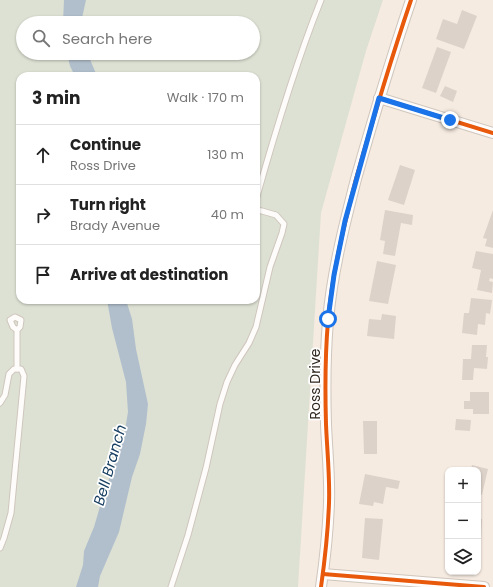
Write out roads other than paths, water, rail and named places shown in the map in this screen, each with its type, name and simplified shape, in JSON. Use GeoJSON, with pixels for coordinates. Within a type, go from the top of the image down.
{"type":"FeatureCollection","features":[{"type":"Feature","properties":{"kind":"street","name":"Ross Drive"},"geometry":{"type":"LineString","coordinates":[[321,587],[327,539],[329,502],[325,390],[326,342],[334,275],[345,221],[379,98],[411,0]]}},
{"type":"Feature","properties":{"kind":"street"},"geometry":{"type":"LineString","coordinates":[[379,98],[493,133]]}},
{"type":"Feature","properties":{"kind":"street"},"geometry":{"type":"LineString","coordinates":[[323,574],[484,587]]}},
{"type":"Feature","properties":{"kind":"lane"},"geometry":{"type":"LineString","coordinates":[[260,186],[305,40],[321,0]]}},
{"type":"Feature","properties":{"kind":"lane"},"geometry":{"type":"LineString","coordinates":[[171,587],[188,535],[226,382],[249,343],[256,327],[270,267],[282,233],[284,224],[276,215],[260,211]]}},
{"type":"Feature","properties":{"kind":"lane"},"geometry":{"type":"LineString","coordinates":[[17,330],[17,369]]}},
{"type":"Feature","properties":{"kind":"lane"},"geometry":{"type":"LineString","coordinates":[[0,402],[5,395],[9,374],[14,369],[21,369],[24,376],[11,513],[0,548]]}},
{"type":"Feature","properties":{"kind":"water"},"geometry":{"type":"Polygon","coordinates":[[[64,0],[86,0],[82,16],[63,16],[64,0]]]}},
{"type":"Feature","properties":{"kind":"water"},"geometry":{"type":"Polygon","coordinates":[[[69,60],[90,60],[95,72],[73,72],[69,60]]]}},
{"type":"Feature","properties":{"kind":"water","name":"Bell Branch"},"geometry":{"type":"Polygon","coordinates":[[[108,304],[127,304],[132,319],[136,349],[148,404],[146,424],[140,454],[132,477],[119,532],[100,576],[98,587],[76,587],[83,565],[84,551],[94,527],[119,451],[128,412],[126,382],[112,328],[108,304]]]}}]}
